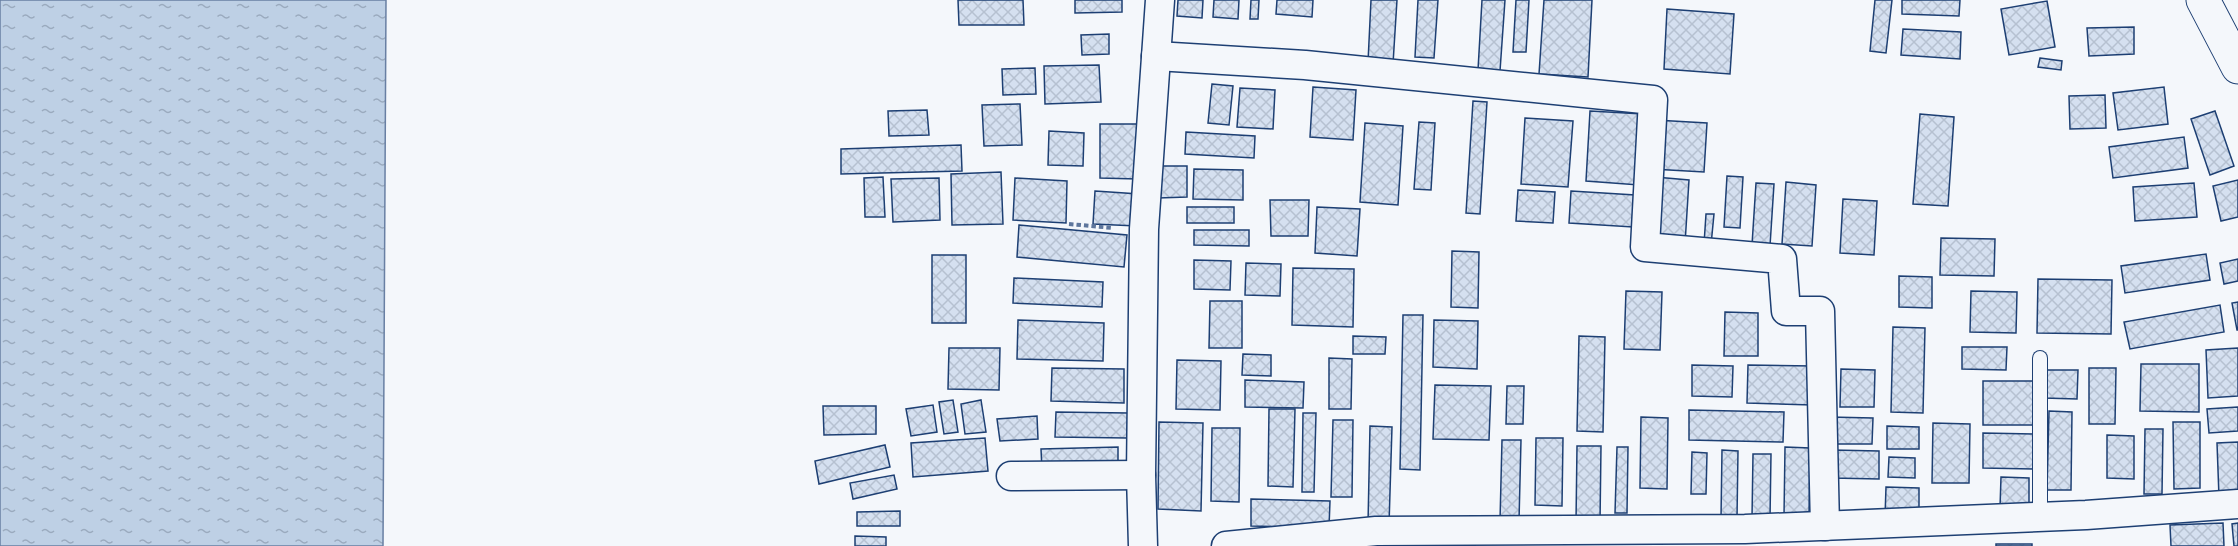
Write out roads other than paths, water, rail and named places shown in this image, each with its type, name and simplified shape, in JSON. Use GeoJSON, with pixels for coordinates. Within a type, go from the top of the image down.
{"type":"FeatureCollection","features":[{"type":"Feature","properties":{"kind":"main road"},"geometry":{"type":"LineString","coordinates":[[2203,0],[2238,67]]}},
{"type":"Feature","properties":{"kind":"street"},"geometry":{"type":"LineString","coordinates":[[1143,546],[1141,475],[1144,229],[1160,0]]}},
{"type":"Feature","properties":{"kind":"street"},"geometry":{"type":"LineString","coordinates":[[1156,56],[1305,65],[1653,100],[1645,248],[1782,259],[1786,311],[1820,311],[1826,526]]}},
{"type":"Feature","properties":{"kind":"street"},"geometry":{"type":"LineString","coordinates":[[1011,476],[1141,475]]}},
{"type":"Feature","properties":{"kind":"street"},"geometry":{"type":"LineString","coordinates":[[1226,546],[1376,531],[1733,530],[2040,518],[2238,504]]}},
{"type":"Feature","properties":{"kind":"lane"},"geometry":{"type":"LineString","coordinates":[[2040,358],[2040,518]]}},
{"type":"Feature","properties":{"kind":"water"},"geometry":{"type":"Polygon","coordinates":[[[0,0],[386,0],[383,546],[0,546],[0,0]]]}}]}
